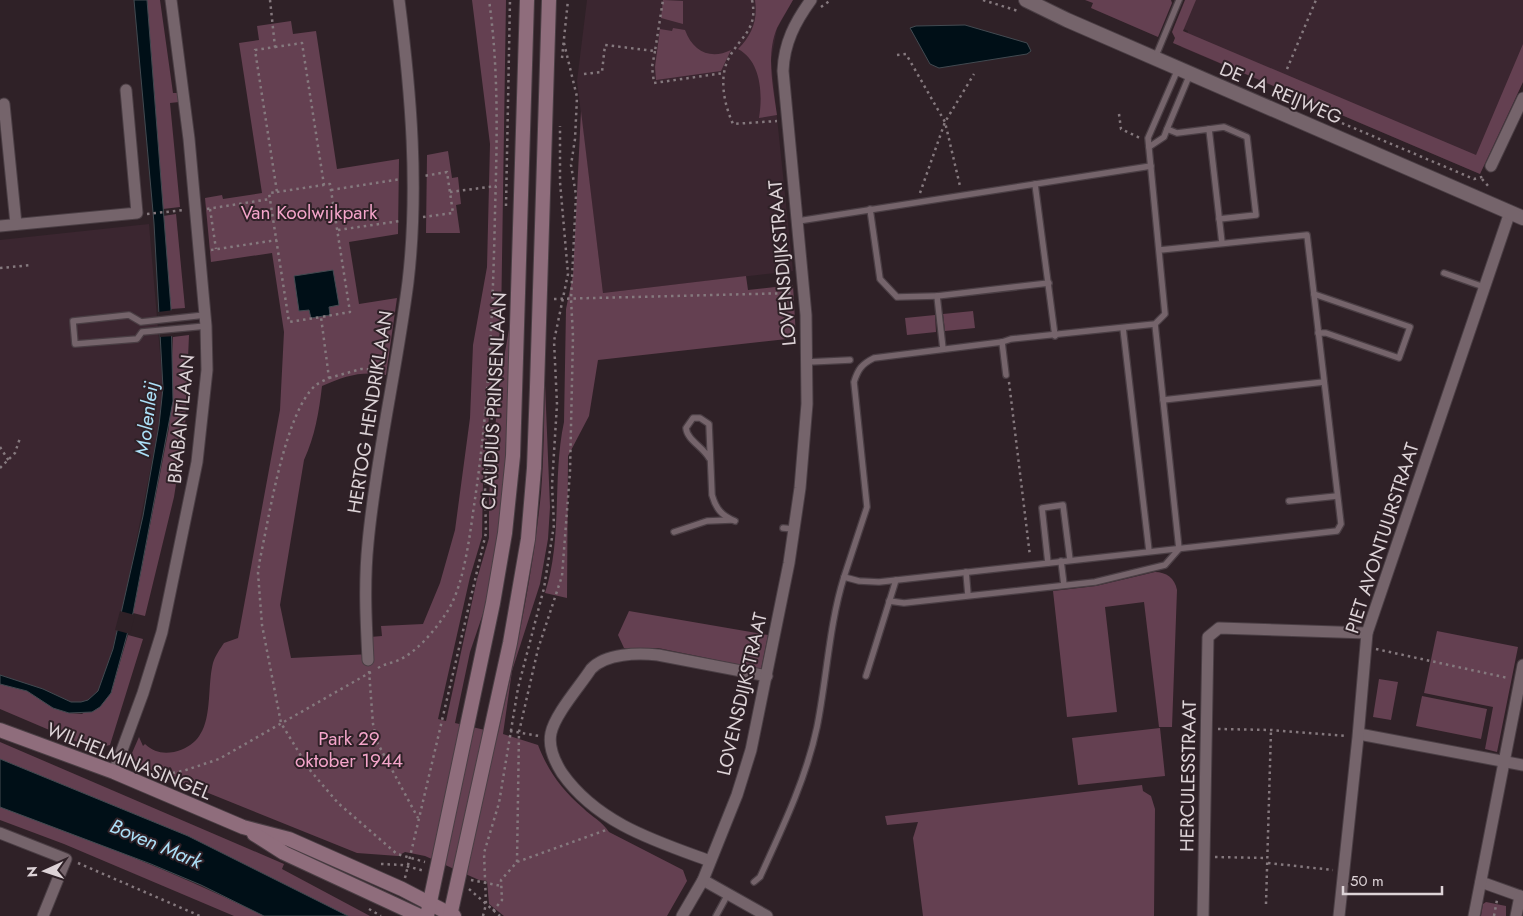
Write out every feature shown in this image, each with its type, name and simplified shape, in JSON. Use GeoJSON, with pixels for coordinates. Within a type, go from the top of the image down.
{"type":"FeatureCollection","features":[{"type":"Feature","properties":{"kind":"main road","name":"CLAUDIUS PRINSENLAAN"},"geometry":{"type":"LineString","coordinates":[[428,910],[493,603],[512,466],[527,0]]}},
{"type":"Feature","properties":{"kind":"main road"},"geometry":{"type":"LineString","coordinates":[[452,915],[508,652],[528,539],[538,388],[549,0]]}},
{"type":"Feature","properties":{"kind":"main road","name":"WILHELMINASINGEL"},"geometry":{"type":"LineString","coordinates":[[0,730],[114,772],[243,827],[289,839],[355,868],[428,910],[452,915]]}},
{"type":"Feature","properties":{"kind":"main road","name":"WILHELMINASINGEL"},"geometry":{"type":"LineString","coordinates":[[243,827],[284,853],[420,916]]}},
{"type":"Feature","properties":{"kind":"street","name":"BRABANTLAAN"},"geometry":{"type":"LineString","coordinates":[[114,772],[162,632],[188,514],[204,413],[207,370],[206,321],[196,210],[171,0]]}},
{"type":"Feature","properties":{"kind":"street","name":"HERTOG HENDRIKLAAN"},"geometry":{"type":"LineString","coordinates":[[368,660],[365,599],[368,544],[408,282],[413,177],[408,76],[399,0]]}},
{"type":"Feature","properties":{"kind":"street","name":"LOVENSDIJKSTRAAT"},"geometry":{"type":"LineString","coordinates":[[682,916],[703,880],[747,764],[767,676],[789,528],[805,446],[808,362],[804,293],[783,79],[784,55],[794,25],[811,0]]}},
{"type":"Feature","properties":{"kind":"street","name":"DE LA REIJWEG"},"geometry":{"type":"LineString","coordinates":[[1026,0],[1067,20],[1517,215]]}},
{"type":"Feature","properties":{"kind":"street"},"geometry":{"type":"LineString","coordinates":[[0,226],[137,213],[126,90]]}},
{"type":"Feature","properties":{"kind":"street"},"geometry":{"type":"LineString","coordinates":[[1491,166],[1523,98]]}},
{"type":"Feature","properties":{"kind":"street"},"geometry":{"type":"LineString","coordinates":[[4,104],[16,224]]}},
{"type":"Feature","properties":{"kind":"street","name":"PIET AVONTUURSTRAAT"},"geometry":{"type":"LineString","coordinates":[[1339,916],[1359,735],[1367,633],[1484,287],[1517,215]]}},
{"type":"Feature","properties":{"kind":"street","name":"HERCULESSTRAAT"},"geometry":{"type":"LineString","coordinates":[[1203,916],[1208,637],[1219,628],[1367,633]]}},
{"type":"Feature","properties":{"kind":"street"},"geometry":{"type":"LineString","coordinates":[[710,861],[643,836],[593,806],[568,781],[556,763],[550,738],[558,718],[592,669],[598,662],[606,659],[641,654],[658,655],[767,676]]}},
{"type":"Feature","properties":{"kind":"street"},"geometry":{"type":"LineString","coordinates":[[1474,916],[1506,762],[1523,665]]}},
{"type":"Feature","properties":{"kind":"street"},"geometry":{"type":"LineString","coordinates":[[1359,735],[1523,764]]}},
{"type":"Feature","properties":{"kind":"street"},"geometry":{"type":"LineString","coordinates":[[0,833],[66,859],[43,916]]}},
{"type":"Feature","properties":{"kind":"street"},"geometry":{"type":"LineString","coordinates":[[703,880],[767,916]]}},
{"type":"Feature","properties":{"kind":"street"},"geometry":{"type":"LineString","coordinates":[[1481,882],[1522,897],[1516,916]]}},
{"type":"Feature","properties":{"kind":"lane"},"geometry":{"type":"LineString","coordinates":[[1155,58],[1179,0]]}},
{"type":"Feature","properties":{"kind":"lane"},"geometry":{"type":"LineString","coordinates":[[1149,142],[1164,137],[1184,71]]}},
{"type":"Feature","properties":{"kind":"lane"},"geometry":{"type":"LineString","coordinates":[[754,882],[760,877],[790,810],[816,728],[837,599],[867,506],[854,382],[858,370],[865,362],[874,358],[1002,342],[1011,339],[1055,336],[1155,324],[1165,314],[1149,142],[1184,71]]}},
{"type":"Feature","properties":{"kind":"lane"},"geometry":{"type":"LineString","coordinates":[[1167,129],[1177,133],[1224,128],[1247,137],[1256,215],[1219,220]]}},
{"type":"Feature","properties":{"kind":"lane"},"geometry":{"type":"LineString","coordinates":[[1209,129],[1222,243]]}},
{"type":"Feature","properties":{"kind":"lane"},"geometry":{"type":"LineString","coordinates":[[798,220],[1151,166]]}},
{"type":"Feature","properties":{"kind":"lane"},"geometry":{"type":"LineString","coordinates":[[1035,184],[1055,336]]}},
{"type":"Feature","properties":{"kind":"lane"},"geometry":{"type":"LineString","coordinates":[[870,209],[880,279],[898,298],[937,296],[1049,283]]}},
{"type":"Feature","properties":{"kind":"lane"},"geometry":{"type":"LineString","coordinates":[[844,576],[859,581],[896,580],[1337,531],[1341,524],[1307,235],[1160,250]]}},
{"type":"Feature","properties":{"kind":"lane"},"geometry":{"type":"LineString","coordinates":[[1444,272],[1484,287]]}},
{"type":"Feature","properties":{"kind":"lane"},"geometry":{"type":"LineString","coordinates":[[1314,294],[1410,327],[1399,358],[1326,333],[1318,333]]}},
{"type":"Feature","properties":{"kind":"lane"},"geometry":{"type":"LineString","coordinates":[[937,296],[943,349]]}},
{"type":"Feature","properties":{"kind":"lane"},"geometry":{"type":"LineString","coordinates":[[129,315],[141,322],[178,318],[206,321],[179,328],[142,332],[137,338],[75,344],[73,321],[129,315]]}},
{"type":"Feature","properties":{"kind":"lane"},"geometry":{"type":"LineString","coordinates":[[141,322],[142,332]]}},
{"type":"Feature","properties":{"kind":"lane"},"geometry":{"type":"LineString","coordinates":[[889,601],[904,603],[1094,582],[1165,565],[1179,549],[1155,324]]}},
{"type":"Feature","properties":{"kind":"lane"},"geometry":{"type":"LineString","coordinates":[[1123,328],[1149,551]]}},
{"type":"Feature","properties":{"kind":"lane"},"geometry":{"type":"LineString","coordinates":[[1002,342],[1006,375]]}},
{"type":"Feature","properties":{"kind":"lane"},"geometry":{"type":"LineString","coordinates":[[808,362],[850,360]]}},
{"type":"Feature","properties":{"kind":"lane"},"geometry":{"type":"LineString","coordinates":[[1163,400],[1324,382]]}},
{"type":"Feature","properties":{"kind":"lane"},"geometry":{"type":"LineString","coordinates":[[674,532],[711,520],[735,520],[724,515],[715,505],[709,458],[708,424],[703,419],[693,418],[686,428],[688,436],[702,448],[709,458]]}},
{"type":"Feature","properties":{"kind":"lane"},"geometry":{"type":"LineString","coordinates":[[1289,501],[1337,496]]}},
{"type":"Feature","properties":{"kind":"lane"},"geometry":{"type":"LineString","coordinates":[[1048,563],[1042,508],[1063,505],[1070,560]]}},
{"type":"Feature","properties":{"kind":"lane"},"geometry":{"type":"LineString","coordinates":[[1061,562],[1064,585]]}},
{"type":"Feature","properties":{"kind":"lane"},"geometry":{"type":"LineString","coordinates":[[966,572],[968,595]]}},
{"type":"Feature","properties":{"kind":"lane"},"geometry":{"type":"LineString","coordinates":[[866,676],[896,580]]}},
{"type":"Feature","properties":{"kind":"lane"},"geometry":{"type":"LineString","coordinates":[[716,916],[728,894]]}},
{"type":"Feature","properties":{"kind":"path"},"geometry":{"type":"LineString","coordinates":[[270,0],[275,47]]}},
{"type":"Feature","properties":{"kind":"path"},"geometry":{"type":"LineString","coordinates":[[152,773],[161,776],[219,759],[369,673],[399,660],[430,634],[448,611],[460,576],[481,458],[493,316],[497,84],[489,0]]}},
{"type":"Feature","properties":{"kind":"path"},"geometry":{"type":"LineString","coordinates":[[506,214],[510,0]]}},
{"type":"Feature","properties":{"kind":"path"},"geometry":{"type":"LineString","coordinates":[[663,0],[652,67],[654,83],[724,73]]}},
{"type":"Feature","properties":{"kind":"path"},"geometry":{"type":"LineString","coordinates":[[752,0],[752,25],[729,57],[724,73],[725,98],[733,124],[787,120]]}},
{"type":"Feature","properties":{"kind":"path"},"geometry":{"type":"LineString","coordinates":[[1287,69],[1316,0]]}},
{"type":"Feature","properties":{"kind":"path"},"geometry":{"type":"LineString","coordinates":[[517,862],[519,732],[538,649],[559,586],[564,562],[570,472],[573,336],[571,299],[576,195],[571,165],[575,139],[577,96],[563,41]]}},
{"type":"Feature","properties":{"kind":"path"},"geometry":{"type":"LineString","coordinates":[[277,192],[254,50],[302,43],[324,185]]}},
{"type":"Feature","properties":{"kind":"path"},"geometry":{"type":"LineString","coordinates":[[584,74],[602,72],[605,45],[655,51]]}},
{"type":"Feature","properties":{"kind":"path"},"geometry":{"type":"LineString","coordinates":[[897,56],[906,54],[945,122],[962,195]]}},
{"type":"Feature","properties":{"kind":"path"},"geometry":{"type":"LineString","coordinates":[[917,202],[945,122],[974,74]]}},
{"type":"Feature","properties":{"kind":"path"},"geometry":{"type":"LineString","coordinates":[[1119,114],[1121,129],[1149,142]]}},
{"type":"Feature","properties":{"kind":"path"},"geometry":{"type":"LineString","coordinates":[[330,184],[350,312],[290,322],[269,193],[324,185],[330,184]]}},
{"type":"Feature","properties":{"kind":"path"},"geometry":{"type":"LineString","coordinates":[[450,192],[496,186]]}},
{"type":"Feature","properties":{"kind":"path"},"geometry":{"type":"LineString","coordinates":[[196,210],[270,199]]}},
{"type":"Feature","properties":{"kind":"path"},"geometry":{"type":"LineString","coordinates":[[210,208],[216,249]]}},
{"type":"Feature","properties":{"kind":"path"},"geometry":{"type":"LineString","coordinates":[[143,214],[176,211]]}},
{"type":"Feature","properties":{"kind":"path"},"geometry":{"type":"LineString","coordinates":[[200,252],[277,240]]}},
{"type":"Feature","properties":{"kind":"path"},"geometry":{"type":"LineString","coordinates":[[0,268],[32,265]]}},
{"type":"Feature","properties":{"kind":"path"},"geometry":{"type":"LineString","coordinates":[[554,299],[804,293]]}},
{"type":"Feature","properties":{"kind":"path"},"geometry":{"type":"LineString","coordinates":[[320,317],[330,378]]}},
{"type":"Feature","properties":{"kind":"path","name":"CLAUDIUS PRINSENLAAN"},"geometry":{"type":"LineString","coordinates":[[407,866],[486,534],[485,486],[495,385],[503,344]]}},
{"type":"Feature","properties":{"kind":"path"},"geometry":{"type":"LineString","coordinates":[[394,372],[361,369],[330,378],[319,383],[310,391],[289,433],[258,573],[262,625],[280,723],[309,769],[338,803],[397,854],[425,862]]}},
{"type":"Feature","properties":{"kind":"path"},"geometry":{"type":"LineString","coordinates":[[1006,375],[1010,383],[1031,564]]}},
{"type":"Feature","properties":{"kind":"path"},"geometry":{"type":"LineString","coordinates":[[0,468],[15,453],[20,438]]}},
{"type":"Feature","properties":{"kind":"path"},"geometry":{"type":"LineString","coordinates":[[0,447],[9,461]]}},
{"type":"Feature","properties":{"kind":"path"},"geometry":{"type":"LineString","coordinates":[[1365,647],[1520,681]]}},
{"type":"Feature","properties":{"kind":"path"},"geometry":{"type":"LineString","coordinates":[[368,660],[373,724],[377,742],[418,819]]}},
{"type":"Feature","properties":{"kind":"path"},"geometry":{"type":"LineString","coordinates":[[1206,729],[1271,730],[1359,735]]}},
{"type":"Feature","properties":{"kind":"path"},"geometry":{"type":"LineString","coordinates":[[1266,904],[1271,730]]}},
{"type":"Feature","properties":{"kind":"path"},"geometry":{"type":"LineString","coordinates":[[510,731],[550,738]]}},
{"type":"Feature","properties":{"kind":"path"},"geometry":{"type":"LineString","coordinates":[[493,911],[502,900],[501,880],[517,862],[621,824]]}},
{"type":"Feature","properties":{"kind":"path"},"geometry":{"type":"LineString","coordinates":[[1204,857],[1268,858]]}},
{"type":"Feature","properties":{"kind":"path"},"geometry":{"type":"LineString","coordinates":[[66,859],[200,916]]}},
{"type":"Feature","properties":{"kind":"path"},"geometry":{"type":"LineString","coordinates":[[1268,863],[1344,871]]}},
{"type":"Feature","properties":{"kind":"path"},"geometry":{"type":"LineString","coordinates":[[466,878],[484,884],[501,886]]}},
{"type":"Feature","properties":{"kind":"path"},"geometry":{"type":"LineString","coordinates":[[1494,916],[1499,888]]}},
{"type":"Feature","properties":{"kind":"path"},"geometry":{"type":"LineString","coordinates":[[483,916],[486,904],[500,916]]}},
{"type":"Feature","properties":{"kind":"shaded area"},"geometry":{"type":"Polygon","coordinates":[[[587,0],[793,0],[777,29],[771,60],[793,271],[603,293],[577,81],[587,0]]]}},
{"type":"Feature","properties":{"kind":"shaded area"},"geometry":{"type":"Polygon","coordinates":[[[1186,0],[1523,0],[1523,82],[1480,174],[1181,47],[1188,31],[1175,25],[1186,0]]]}},
{"type":"Feature","properties":{"kind":"shaded area"},"geometry":{"type":"Polygon","coordinates":[[[149,224],[163,388],[159,425],[123,608],[106,673],[98,691],[88,700],[71,702],[43,689],[0,675],[0,240],[149,224]]]}},
{"type":"Feature","properties":{"kind":"green space"},"geometry":{"type":"Polygon","coordinates":[[[147,0],[160,0],[173,93],[178,93],[179,102],[170,103],[180,207],[163,209],[147,0]]]}},
{"type":"Feature","properties":{"kind":"green space","name":"Park 29 oktober 1944"},"geometry":{"type":"Polygon","coordinates":[[[472,0],[506,0],[501,324],[492,385],[483,480],[482,537],[470,577],[438,719],[446,721],[477,579],[489,538],[489,495],[499,386],[511,318],[504,491],[490,593],[470,652],[455,723],[498,733],[523,614],[538,523],[543,466],[545,383],[550,507],[548,539],[540,584],[512,671],[503,734],[538,745],[551,772],[562,787],[609,832],[683,870],[687,881],[667,916],[504,916],[489,904],[487,881],[479,880],[425,856],[405,852],[398,856],[357,853],[134,763],[132,753],[139,737],[143,746],[145,744],[155,751],[174,752],[188,747],[198,738],[204,728],[214,660],[224,643],[238,638],[280,410],[284,332],[272,253],[211,262],[205,198],[222,195],[223,199],[262,193],[239,43],[259,40],[257,26],[291,21],[293,34],[316,31],[337,169],[399,159],[398,234],[349,242],[359,304],[397,298],[386,375],[353,375],[322,386],[316,424],[304,460],[280,605],[291,658],[371,654],[370,637],[382,636],[381,626],[423,624],[440,583],[455,530],[470,418],[473,345],[487,267],[490,144],[472,0]]]}},
{"type":"Feature","properties":{"kind":"green space"},"geometry":{"type":"Polygon","coordinates":[[[663,0],[683,1],[683,24],[661,18],[663,0]]]}},
{"type":"Feature","properties":{"kind":"green space"},"geometry":{"type":"Polygon","coordinates":[[[755,0],[793,0],[777,28],[772,49],[771,71],[777,115],[759,118],[761,99],[759,79],[752,61],[738,49],[753,27],[756,14],[755,0]]]}},
{"type":"Feature","properties":{"kind":"green space"},"geometry":{"type":"Polygon","coordinates":[[[1085,0],[1171,0],[1172,3],[1158,37],[1091,8],[1093,3],[1085,0]]]}},
{"type":"Feature","properties":{"kind":"green space"},"geometry":{"type":"Polygon","coordinates":[[[1185,0],[1196,0],[1183,31],[1476,155],[1523,44],[1523,82],[1480,174],[1173,43],[1175,38],[1172,32],[1185,0]]]}},
{"type":"Feature","properties":{"kind":"green space"},"geometry":{"type":"Polygon","coordinates":[[[673,28],[685,30],[693,44],[704,52],[716,54],[731,50],[721,71],[656,80],[655,67],[660,29],[672,31],[673,28]]]}},
{"type":"Feature","properties":{"kind":"green space"},"geometry":{"type":"Polygon","coordinates":[[[581,111],[603,293],[746,276],[748,290],[793,285],[796,338],[598,360],[589,416],[568,456],[567,598],[545,593],[554,551],[560,443],[564,422],[566,309],[573,275],[581,111]]]}},
{"type":"Feature","properties":{"kind":"green space","name":"Van Koolwijkpark"},"geometry":{"type":"Polygon","coordinates":[[[448,151],[452,178],[458,177],[461,204],[456,205],[460,233],[426,233],[427,155],[448,151]]]}},
{"type":"Feature","properties":{"kind":"green space"},"geometry":{"type":"Polygon","coordinates":[[[176,214],[185,308],[171,309],[163,216],[176,214]]]}},
{"type":"Feature","properties":{"kind":"green space"},"geometry":{"type":"Polygon","coordinates":[[[973,311],[975,328],[945,331],[943,314],[973,311]]]}},
{"type":"Feature","properties":{"kind":"green space"},"geometry":{"type":"Polygon","coordinates":[[[935,315],[936,332],[907,335],[905,318],[935,315]]]}},
{"type":"Feature","properties":{"kind":"green space"},"geometry":{"type":"Polygon","coordinates":[[[189,335],[185,427],[174,497],[145,616],[133,613],[169,428],[173,337],[189,335]]]}},
{"type":"Feature","properties":{"kind":"green space"},"geometry":{"type":"Polygon","coordinates":[[[1155,572],[1169,576],[1177,590],[1172,727],[1159,727],[1144,602],[1105,607],[1117,712],[1067,717],[1053,591],[1096,586],[1155,572]]]}},
{"type":"Feature","properties":{"kind":"green space"},"geometry":{"type":"Polygon","coordinates":[[[629,611],[768,635],[761,669],[658,648],[633,650],[624,648],[618,635],[629,611]]]}},
{"type":"Feature","properties":{"kind":"green space"},"geometry":{"type":"Polygon","coordinates":[[[1437,631],[1518,647],[1497,752],[1485,749],[1493,707],[1424,693],[1437,631]]]}},
{"type":"Feature","properties":{"kind":"green space"},"geometry":{"type":"Polygon","coordinates":[[[128,635],[143,639],[110,745],[94,749],[0,709],[0,684],[27,691],[53,708],[69,713],[82,714],[111,693],[128,635]]]}},
{"type":"Feature","properties":{"kind":"green space"},"geometry":{"type":"Polygon","coordinates":[[[1379,679],[1398,682],[1391,720],[1373,717],[1379,679]]]}},
{"type":"Feature","properties":{"kind":"green space"},"geometry":{"type":"Polygon","coordinates":[[[1422,696],[1487,709],[1481,739],[1416,726],[1422,696]]]}},
{"type":"Feature","properties":{"kind":"green space"},"geometry":{"type":"Polygon","coordinates":[[[1160,728],[1165,776],[1078,785],[1072,738],[1160,728]]]}},
{"type":"Feature","properties":{"kind":"green space"},"geometry":{"type":"Polygon","coordinates":[[[0,742],[284,864],[282,869],[370,916],[348,916],[188,836],[0,759],[0,742]]]}},
{"type":"Feature","properties":{"kind":"green space"},"geometry":{"type":"Polygon","coordinates":[[[1142,785],[1143,791],[1151,796],[1155,809],[1154,916],[923,916],[913,838],[918,822],[887,825],[885,816],[1142,785]]]}},
{"type":"Feature","properties":{"kind":"green space"},"geometry":{"type":"Polygon","coordinates":[[[0,807],[134,858],[264,916],[234,916],[64,844],[0,820],[0,807]]]}},
{"type":"Feature","properties":{"kind":"green space"},"geometry":{"type":"Polygon","coordinates":[[[1486,902],[1506,906],[1506,916],[1481,916],[1483,904],[1486,902]]]}},
{"type":"Feature","properties":{"kind":"water"},"geometry":{"type":"Polygon","coordinates":[[[134,0],[147,0],[171,309],[173,401],[133,613],[111,693],[100,707],[92,712],[69,713],[53,708],[27,691],[0,684],[0,675],[43,689],[71,702],[88,700],[98,691],[113,649],[143,516],[159,425],[163,388],[154,223],[134,0]]]}},
{"type":"Feature","properties":{"kind":"water"},"geometry":{"type":"Polygon","coordinates":[[[965,25],[1027,43],[1031,51],[1027,54],[939,68],[930,64],[910,28],[916,26],[965,25]]]}},
{"type":"Feature","properties":{"kind":"water"},"geometry":{"type":"Polygon","coordinates":[[[333,270],[339,305],[329,307],[330,315],[311,318],[309,310],[299,311],[294,276],[333,270]]]}},
{"type":"Feature","properties":{"kind":"water","name":"Boven Mark"},"geometry":{"type":"Polygon","coordinates":[[[0,759],[188,836],[348,916],[264,916],[201,885],[151,864],[0,807],[0,759]]]}},
{"type":"Feature","properties":{"kind":"pier"},"geometry":{"type":"Polygon","coordinates":[[[174,310],[175,336],[160,337],[158,312],[174,310]]]}},
{"type":"Feature","properties":{"kind":"pier"},"geometry":{"type":"Polygon","coordinates":[[[120,611],[135,615],[130,634],[115,630],[120,611]]]}},
{"type":"Feature","properties":{"kind":"water label","name":"Molenleij"},"geometry":{"type":"Point","coordinates":[147,419]}}]}
